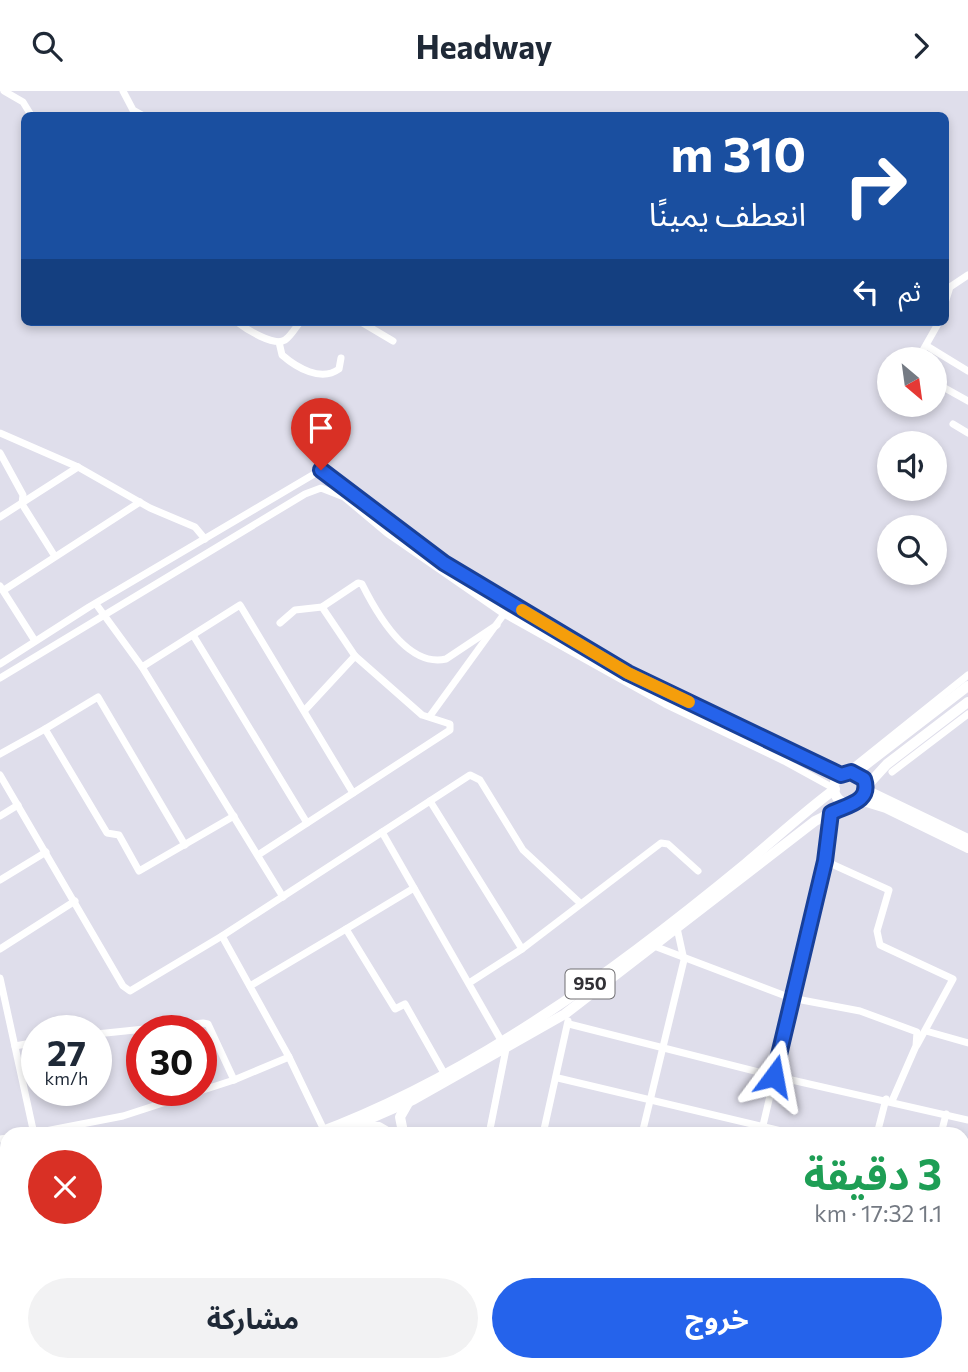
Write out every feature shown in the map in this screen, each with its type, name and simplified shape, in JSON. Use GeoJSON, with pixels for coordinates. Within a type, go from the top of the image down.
{"type":"FeatureCollection","features":[{"type":"Feature","properties":{"kind":"main road"},"geometry":{"type":"LineString","coordinates":[[968,686],[848,773],[835,789],[839,799],[861,795],[968,839]]}},
{"type":"Feature","properties":{"kind":"main road","name":"950"},"geometry":{"type":"LineString","coordinates":[[340,1127],[413,1100],[504,1045],[651,943],[677,928],[831,813],[861,795],[887,764],[968,702]]}},
{"type":"Feature","properties":{"kind":"main road"},"geometry":{"type":"LineString","coordinates":[[848,773],[864,779],[861,795]]}},
{"type":"Feature","properties":{"kind":"main road","name":"950"},"geometry":{"type":"LineString","coordinates":[[354,1127],[444,1073],[567,1019],[651,943],[835,789]]}},
{"type":"Feature","properties":{"kind":"main road"},"geometry":{"type":"LineString","coordinates":[[861,795],[968,848]]}},
{"type":"Feature","properties":{"kind":"main road"},"geometry":{"type":"LineString","coordinates":[[400,1127],[402,1110],[413,1100]]}},
{"type":"Feature","properties":{"kind":"main road"},"geometry":{"type":"LineString","coordinates":[[381,1111],[393,1127]]}},
{"type":"Feature","properties":{"kind":"street"},"geometry":{"type":"LineString","coordinates":[[4,91],[23,102],[29,112]]}},
{"type":"Feature","properties":{"kind":"street"},"geometry":{"type":"LineString","coordinates":[[123,91],[132,110],[136,112]]}},
{"type":"Feature","properties":{"kind":"street"},"geometry":{"type":"LineString","coordinates":[[949,290],[968,275]]}},
{"type":"Feature","properties":{"kind":"street"},"geometry":{"type":"LineString","coordinates":[[242,326],[279,342],[286,340],[297,326]]}},
{"type":"Feature","properties":{"kind":"street"},"geometry":{"type":"LineString","coordinates":[[368,326],[393,341]]}},
{"type":"Feature","properties":{"kind":"street"},"geometry":{"type":"LineString","coordinates":[[927,347],[937,326]]}},
{"type":"Feature","properties":{"kind":"street"},"geometry":{"type":"LineString","coordinates":[[279,342],[282,355],[320,376],[329,376],[338,369],[341,358]]}},
{"type":"Feature","properties":{"kind":"street"},"geometry":{"type":"LineString","coordinates":[[947,359],[968,371]]}},
{"type":"Feature","properties":{"kind":"street"},"geometry":{"type":"LineString","coordinates":[[947,389],[968,401]]}},
{"type":"Feature","properties":{"kind":"street"},"geometry":{"type":"LineString","coordinates":[[953,424],[968,433]]}},
{"type":"Feature","properties":{"kind":"street"},"geometry":{"type":"LineString","coordinates":[[0,433],[78,467],[140,502],[195,527],[205,539]]}},
{"type":"Feature","properties":{"kind":"street"},"geometry":{"type":"LineString","coordinates":[[0,453],[23,495],[22,504],[54,555]]}},
{"type":"Feature","properties":{"kind":"street"},"geometry":{"type":"LineString","coordinates":[[0,517],[78,467]]}},
{"type":"Feature","properties":{"kind":"street"},"geometry":{"type":"LineString","coordinates":[[317,470],[321,488]]}},
{"type":"Feature","properties":{"kind":"street"},"geometry":{"type":"LineString","coordinates":[[0,664],[317,470]]}},
{"type":"Feature","properties":{"kind":"street"},"geometry":{"type":"LineString","coordinates":[[317,470],[330,475],[444,563],[628,673],[848,773],[968,675]]}},
{"type":"Feature","properties":{"kind":"street"},"geometry":{"type":"LineString","coordinates":[[0,678],[305,494],[321,488],[344,497],[387,533],[504,614],[664,704],[784,761],[835,789]]}},
{"type":"Feature","properties":{"kind":"street"},"geometry":{"type":"LineString","coordinates":[[35,641],[1,587],[140,502]]}},
{"type":"Feature","properties":{"kind":"street"},"geometry":{"type":"LineString","coordinates":[[236,520],[243,531]]}},
{"type":"Feature","properties":{"kind":"street"},"geometry":{"type":"LineString","coordinates":[[149,574],[155,585]]}},
{"type":"Feature","properties":{"kind":"street"},"geometry":{"type":"LineString","coordinates":[[279,623],[295,610],[322,607],[347,589],[362,583],[382,622],[420,657],[436,661],[446,659],[497,625]]}},
{"type":"Feature","properties":{"kind":"street"},"geometry":{"type":"LineString","coordinates":[[498,608],[504,598]]}},
{"type":"Feature","properties":{"kind":"street"},"geometry":{"type":"LineString","coordinates":[[96,604],[142,667],[283,897]]}},
{"type":"Feature","properties":{"kind":"street"},"geometry":{"type":"LineString","coordinates":[[142,667],[240,605],[306,710],[353,793]]}},
{"type":"Feature","properties":{"kind":"street"},"geometry":{"type":"LineString","coordinates":[[258,855],[450,730],[450,724],[422,715],[355,656],[322,607]]}},
{"type":"Feature","properties":{"kind":"street"},"geometry":{"type":"LineString","coordinates":[[430,716],[504,614]]}},
{"type":"Feature","properties":{"kind":"street"},"geometry":{"type":"LineString","coordinates":[[193,635],[307,823]]}},
{"type":"Feature","properties":{"kind":"street"},"geometry":{"type":"LineString","coordinates":[[306,710],[355,656]]}},
{"type":"Feature","properties":{"kind":"street"},"geometry":{"type":"LineString","coordinates":[[0,754],[98,697],[185,845]]}},
{"type":"Feature","properties":{"kind":"street"},"geometry":{"type":"LineString","coordinates":[[892,772],[968,715]]}},
{"type":"Feature","properties":{"kind":"street"},"geometry":{"type":"LineString","coordinates":[[45,729],[107,833],[119,835],[139,871],[234,816]]}},
{"type":"Feature","properties":{"kind":"street"},"geometry":{"type":"LineString","coordinates":[[0,775],[123,986],[130,991],[222,936],[470,775],[478,777],[523,850],[579,902]]}},
{"type":"Feature","properties":{"kind":"street"},"geometry":{"type":"LineString","coordinates":[[430,801],[522,949]]}},
{"type":"Feature","properties":{"kind":"street"},"geometry":{"type":"LineString","coordinates":[[0,816],[18,805]]}},
{"type":"Feature","properties":{"kind":"street"},"geometry":{"type":"LineString","coordinates":[[763,1127],[825,861],[831,813]]}},
{"type":"Feature","properties":{"kind":"street"},"geometry":{"type":"LineString","coordinates":[[382,832],[504,1045],[490,1127]]}},
{"type":"Feature","properties":{"kind":"street"},"geometry":{"type":"LineString","coordinates":[[468,983],[522,949],[579,902],[661,843],[668,844],[698,871]]}},
{"type":"Feature","properties":{"kind":"street"},"geometry":{"type":"LineString","coordinates":[[0,880],[46,852]]}},
{"type":"Feature","properties":{"kind":"street"},"geometry":{"type":"LineString","coordinates":[[825,861],[889,890],[877,931],[880,944],[953,979],[889,1100],[879,1127]]}},
{"type":"Feature","properties":{"kind":"street"},"geometry":{"type":"LineString","coordinates":[[250,986],[414,888]]}},
{"type":"Feature","properties":{"kind":"street"},"geometry":{"type":"LineString","coordinates":[[0,949],[75,901]]}},
{"type":"Feature","properties":{"kind":"street"},"geometry":{"type":"LineString","coordinates":[[644,1127],[684,960],[677,928]]}},
{"type":"Feature","properties":{"kind":"street"},"geometry":{"type":"LineString","coordinates":[[346,929],[395,1009],[405,1004],[444,1073]]}},
{"type":"Feature","properties":{"kind":"street"},"geometry":{"type":"LineString","coordinates":[[222,936],[289,1057],[322,1127]]}},
{"type":"Feature","properties":{"kind":"street"},"geometry":{"type":"LineString","coordinates":[[651,943],[684,960],[791,998],[860,1011],[917,1032],[916,1046]]}},
{"type":"Feature","properties":{"kind":"street"},"geometry":{"type":"LineString","coordinates":[[0,978],[32,1127]]}},
{"type":"Feature","properties":{"kind":"street"},"geometry":{"type":"LineString","coordinates":[[545,1127],[558,1078],[567,1019],[774,1076],[968,1120]]}},
{"type":"Feature","properties":{"kind":"street"},"geometry":{"type":"LineString","coordinates":[[112,1032],[208,1024],[234,1080]]}},
{"type":"Feature","properties":{"kind":"street"},"geometry":{"type":"LineString","coordinates":[[926,1031],[968,1044]]}},
{"type":"Feature","properties":{"kind":"street"},"geometry":{"type":"LineString","coordinates":[[15,1046],[21,1045]]}},
{"type":"Feature","properties":{"kind":"street"},"geometry":{"type":"LineString","coordinates":[[70,1127],[123,1117],[234,1080],[289,1057]]}},
{"type":"Feature","properties":{"kind":"street"},"geometry":{"type":"LineString","coordinates":[[558,1078],[751,1127]]}},
{"type":"Feature","properties":{"kind":"street"},"geometry":{"type":"LineString","coordinates":[[943,1127],[946,1114]]}},
{"type":"Feature","properties":{"kind":"slow traffic"},"geometry":{"type":"LineString","coordinates":[[522,610],[628,673],[689,702]]}},
{"type":"Feature","properties":{"kind":"route"},"geometry":{"type":"LineString","coordinates":[[321,470],[444,563],[628,673],[841,775],[851,772],[862,776],[866,787],[863,797],[831,813],[825,861],[774,1076]]}}]}
